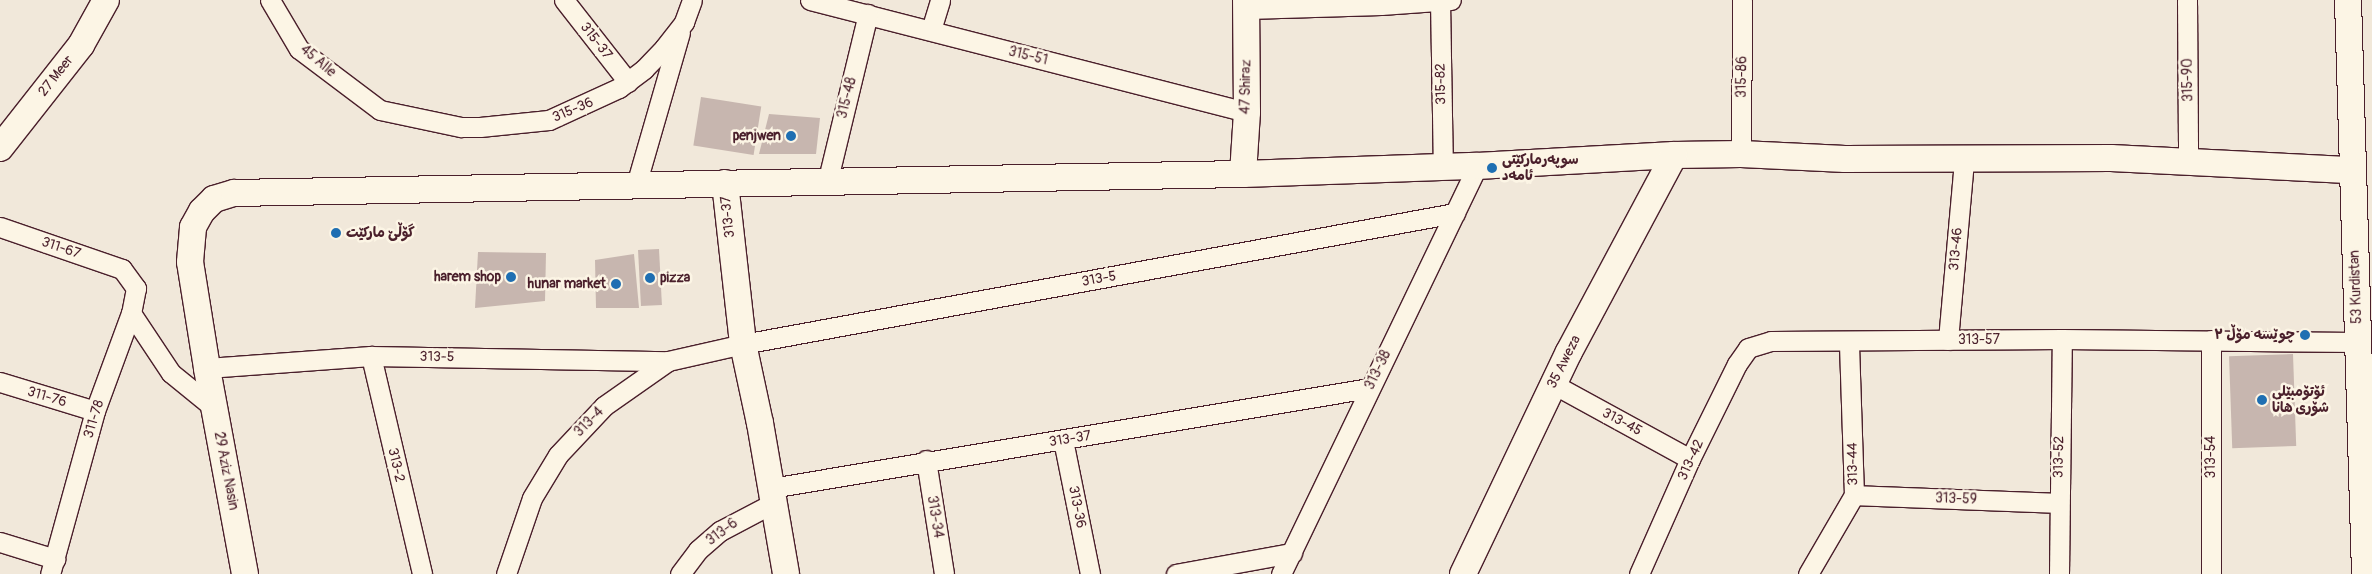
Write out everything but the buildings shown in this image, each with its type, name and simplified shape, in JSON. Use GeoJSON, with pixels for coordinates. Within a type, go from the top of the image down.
{"type":"FeatureCollection","features":[{"type":"Feature","properties":{"kind":"street","name":"27 Meer"},"geometry":{"type":"LineString","coordinates":[[0,148],[80,45],[106,0]]}},
{"type":"Feature","properties":{"kind":"street","name":"45 Alle"},"geometry":{"type":"LineString","coordinates":[[270,0],[299,49],[380,110]]}},
{"type":"Feature","properties":{"kind":"street","name":"315-37"},"geometry":{"type":"LineString","coordinates":[[564,0],[628,82]]}},
{"type":"Feature","properties":{"kind":"street","name":"315-36"},"geometry":{"type":"LineString","coordinates":[[380,110],[461,127],[505,126],[549,120],[597,100],[628,82],[664,48],[684,22],[692,0]]}},
{"type":"Feature","properties":{"kind":"street","name":"315-51"},"geometry":{"type":"LineString","coordinates":[[810,0],[1246,112]]}},
{"type":"Feature","properties":{"kind":"street"},"geometry":{"type":"LineString","coordinates":[[931,30],[940,0]]}},
{"type":"Feature","properties":{"kind":"street"},"geometry":{"type":"LineString","coordinates":[[1246,4],[1381,3],[1443,0]]}},
{"type":"Feature","properties":{"kind":"street","name":"315-82"},"geometry":{"type":"LineString","coordinates":[[1443,0],[1443,168]]}},
{"type":"Feature","properties":{"kind":"street","name":"315-86"},"geometry":{"type":"LineString","coordinates":[[1741,154],[1742,0]]}},
{"type":"Feature","properties":{"kind":"street","name":"315-90"},"geometry":{"type":"LineString","coordinates":[[2187,0],[2188,160]]}},
{"type":"Feature","properties":{"kind":"street","name":"53 Kurdistan"},"geometry":{"type":"LineString","coordinates":[[2348,0],[2357,342],[2367,570]]}},
{"type":"Feature","properties":{"kind":"street","name":"47 Shiraz"},"geometry":{"type":"LineString","coordinates":[[1243,174],[1246,112],[1246,4]]}},
{"type":"Feature","properties":{"kind":"street","name":"315-48"},"geometry":{"type":"LineString","coordinates":[[827,183],[868,14]]}},
{"type":"Feature","properties":{"kind":"street"},"geometry":{"type":"LineString","coordinates":[[636,185],[684,22]]}},
{"type":"Feature","properties":{"kind":"street","name":"29 Aziz Nasin"},"geometry":{"type":"LineString","coordinates":[[245,574],[214,408],[190,262],[193,227],[202,211],[214,199],[248,191],[827,183],[1243,174],[1443,168],[1674,155],[1741,154],[1845,159],[2111,158],[2188,160],[2352,170]]}},
{"type":"Feature","properties":{"kind":"street","name":"35 Aweza"},"geometry":{"type":"LineString","coordinates":[[1464,574],[1553,384],[1635,224],[1674,155]]}},
{"type":"Feature","properties":{"kind":"street","name":"313-46"},"geometry":{"type":"LineString","coordinates":[[1948,340],[1964,158]]}},
{"type":"Feature","properties":{"kind":"street","name":"313-38"},"geometry":{"type":"LineString","coordinates":[[1281,574],[1477,166]]}},
{"type":"Feature","properties":{"kind":"street","name":"313-37"},"geometry":{"type":"LineString","coordinates":[[724,183],[743,344],[760,423],[786,574]]}},
{"type":"Feature","properties":{"kind":"street","name":"313-5"},"geometry":{"type":"LineString","coordinates":[[743,344],[1455,213]]}},
{"type":"Feature","properties":{"kind":"street","name":"311-67"},"geometry":{"type":"LineString","coordinates":[[0,227],[122,269]]}},
{"type":"Feature","properties":{"kind":"street","name":"311-78"},"geometry":{"type":"LineString","coordinates":[[52,566],[95,411],[131,313],[136,288],[122,269]]}},
{"type":"Feature","properties":{"kind":"street"},"geometry":{"type":"LineString","coordinates":[[131,313],[171,373],[214,408]]}},
{"type":"Feature","properties":{"kind":"street","name":"313-57"},"geometry":{"type":"LineString","coordinates":[[1748,348],[1771,341],[2062,339],[2357,342]]}},
{"type":"Feature","properties":{"kind":"street","name":"313-52"},"geometry":{"type":"LineString","coordinates":[[2059,574],[2058,503],[2062,339]]}},
{"type":"Feature","properties":{"kind":"street","name":"313-54"},"geometry":{"type":"LineString","coordinates":[[2211,340],[2211,574]]}},
{"type":"Feature","properties":{"kind":"street","name":"313-44"},"geometry":{"type":"LineString","coordinates":[[1808,574],[1854,495],[1849,341]]}},
{"type":"Feature","properties":{"kind":"street","name":"313-4"},"geometry":{"type":"LineString","coordinates":[[506,574],[532,498],[558,455],[604,406],[668,361],[743,344]]}},
{"type":"Feature","properties":{"kind":"street","name":"313-42"},"geometry":{"type":"LineString","coordinates":[[1639,574],[1690,459],[1737,364],[1748,348]]}},
{"type":"Feature","properties":{"kind":"street","name":"313-5"},"geometry":{"type":"LineString","coordinates":[[207,368],[371,356],[668,361]]}},
{"type":"Feature","properties":{"kind":"street","name":"313-2"},"geometry":{"type":"LineString","coordinates":[[371,356],[422,574]]}},
{"type":"Feature","properties":{"kind":"street","name":"311-76"},"geometry":{"type":"LineString","coordinates":[[0,382],[95,411]]}},
{"type":"Feature","properties":{"kind":"street","name":"313-45"},"geometry":{"type":"LineString","coordinates":[[1553,384],[1690,459]]}},
{"type":"Feature","properties":{"kind":"street","name":"313-37"},"geometry":{"type":"LineString","coordinates":[[773,495],[926,460],[1064,440],[1369,388]]}},
{"type":"Feature","properties":{"kind":"street","name":"313-36"},"geometry":{"type":"LineString","coordinates":[[1064,440],[1090,574]]}},
{"type":"Feature","properties":{"kind":"street","name":"313-34"},"geometry":{"type":"LineString","coordinates":[[926,460],[944,574]]}},
{"type":"Feature","properties":{"kind":"street","name":"313-6"},"geometry":{"type":"LineString","coordinates":[[680,574],[698,550],[720,531],[773,495]]}},
{"type":"Feature","properties":{"kind":"street","name":"313-59"},"geometry":{"type":"LineString","coordinates":[[1854,495],[2058,503]]}},
{"type":"Feature","properties":{"kind":"street"},"geometry":{"type":"LineString","coordinates":[[0,542],[52,566]]}},
{"type":"Feature","properties":{"kind":"street"},"geometry":{"type":"LineString","coordinates":[[1176,574],[1292,553]]}},
{"type":"Feature","properties":{"kind":"place","name":"penjwen"},"geometry":{"type":"Point","coordinates":[791,136]}},
{"type":"Feature","properties":{"kind":"place","name":"سوپەرمارکێتی ئامەد"},"geometry":{"type":"Point","coordinates":[1492,168]}},
{"type":"Feature","properties":{"kind":"place","name":"گۆڵێ مارکێت"},"geometry":{"type":"Point","coordinates":[336,233]}},
{"type":"Feature","properties":{"kind":"place","name":"harem shop"},"geometry":{"type":"Point","coordinates":[511,277]}},
{"type":"Feature","properties":{"kind":"place","name":"pizza"},"geometry":{"type":"Point","coordinates":[650,278]}},
{"type":"Feature","properties":{"kind":"place","name":"hunar market"},"geometry":{"type":"Point","coordinates":[616,284]}},
{"type":"Feature","properties":{"kind":"place","name":"چوێسە مۆڵ ۲"},"geometry":{"type":"Point","coordinates":[2305,335]}},
{"type":"Feature","properties":{"kind":"place","name":"ئۆتۆمبێلی شۆری هانا"},"geometry":{"type":"Point","coordinates":[2262,400]}}]}
